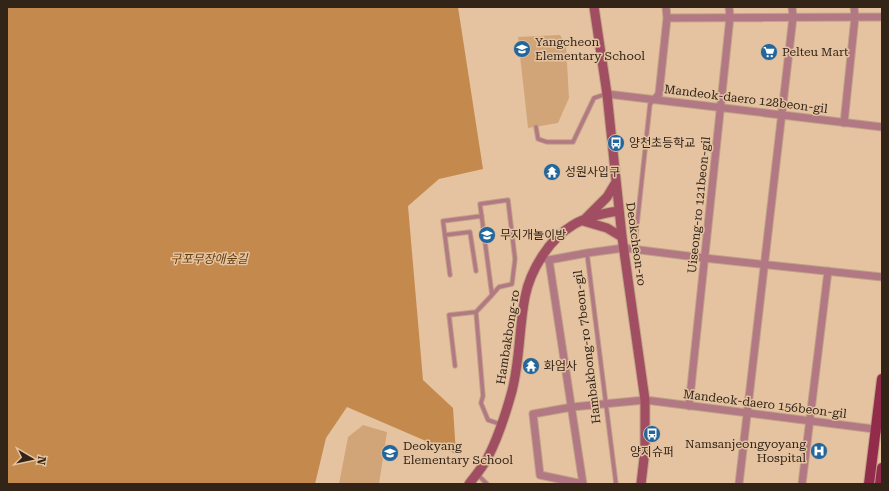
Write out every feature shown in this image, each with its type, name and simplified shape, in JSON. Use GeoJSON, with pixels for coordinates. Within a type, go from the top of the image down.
{"type":"FeatureCollection","features":[{"type":"Feature","properties":{"kind":"main road","name":"Deokcheon-ro"},"geometry":{"type":"LineString","coordinates":[[594,7],[607,94],[622,237],[645,400],[645,450],[641,484]]}},
{"type":"Feature","properties":{"kind":"main road"},"geometry":{"type":"LineString","coordinates":[[616,182],[607,198],[583,221],[607,228],[622,237]]}},
{"type":"Feature","properties":{"kind":"main road","name":"Hambakbong-ro"},"geometry":{"type":"LineString","coordinates":[[469,484],[487,459],[501,425],[512,390],[517,367],[525,295],[535,270],[546,259],[559,236],[573,225],[606,213],[619,211]]}},
{"type":"Feature","properties":{"kind":"main road"},"geometry":{"type":"LineString","coordinates":[[869,484],[879,430],[882,379]]}},
{"type":"Feature","properties":{"kind":"main road"},"geometry":{"type":"LineString","coordinates":[[880,484],[882,468]]}},
{"type":"Feature","properties":{"kind":"street"},"geometry":{"type":"LineString","coordinates":[[655,99],[659,94],[667,18],[666,7]]}},
{"type":"Feature","properties":{"kind":"street","name":"Uiseong-ro 121beon-gil"},"geometry":{"type":"LineString","coordinates":[[689,406],[721,108],[730,17],[729,7]]}},
{"type":"Feature","properties":{"kind":"street"},"geometry":{"type":"LineString","coordinates":[[739,484],[746,413],[793,17],[792,7]]}},
{"type":"Feature","properties":{"kind":"street"},"geometry":{"type":"LineString","coordinates":[[844,123],[855,17],[854,7]]}},
{"type":"Feature","properties":{"kind":"street"},"geometry":{"type":"LineString","coordinates":[[667,18],[882,17]]}},
{"type":"Feature","properties":{"kind":"street","name":"Mandeok-daero 128beon-gil"},"geometry":{"type":"LineString","coordinates":[[607,94],[882,127]]}},
{"type":"Feature","properties":{"kind":"street"},"geometry":{"type":"LineString","coordinates":[[587,253],[624,248],[704,258],[882,276]]}},
{"type":"Feature","properties":{"kind":"street","name":"Hambakbong-ro 7beon-gil"},"geometry":{"type":"LineString","coordinates":[[546,259],[587,253]]}},
{"type":"Feature","properties":{"kind":"street"},"geometry":{"type":"LineString","coordinates":[[546,259],[572,407],[583,484]]}},
{"type":"Feature","properties":{"kind":"street"},"geometry":{"type":"LineString","coordinates":[[802,484],[828,271]]}},
{"type":"Feature","properties":{"kind":"street","name":"Mandeok-daero 156beon-gil"},"geometry":{"type":"LineString","coordinates":[[583,484],[540,475],[533,414],[572,407],[645,400],[879,430]]}},
{"type":"Feature","properties":{"kind":"lane"},"geometry":{"type":"LineString","coordinates":[[536,127],[538,139],[547,142],[573,142],[594,98],[607,94]]}},
{"type":"Feature","properties":{"kind":"lane"},"geometry":{"type":"LineString","coordinates":[[635,243],[650,104],[655,99]]}},
{"type":"Feature","properties":{"kind":"lane"},"geometry":{"type":"LineString","coordinates":[[455,366],[449,315],[476,312],[492,295],[499,287],[512,284],[515,259],[508,200],[480,204],[492,295]]}},
{"type":"Feature","properties":{"kind":"lane"},"geometry":{"type":"LineString","coordinates":[[450,275],[443,221],[482,216]]}},
{"type":"Feature","properties":{"kind":"lane"},"geometry":{"type":"LineString","coordinates":[[445,235],[470,232],[476,271]]}},
{"type":"Feature","properties":{"kind":"lane","name":"Hambakbong-ro 7beon-gil"},"geometry":{"type":"LineString","coordinates":[[587,253],[604,404],[616,484]]}},
{"type":"Feature","properties":{"kind":"lane"},"geometry":{"type":"LineString","coordinates":[[476,312],[483,396],[481,403],[488,420],[501,425]]}},
{"type":"Feature","properties":{"kind":"lane"},"geometry":{"type":"LineString","coordinates":[[476,473],[487,484]]}},
{"type":"Feature","properties":{"kind":"shaded area"},"geometry":{"type":"Polygon","coordinates":[[[560,35],[566,45],[569,98],[558,123],[528,128],[518,37],[560,35]]]}},
{"type":"Feature","properties":{"kind":"shaded area"},"geometry":{"type":"Polygon","coordinates":[[[363,425],[387,432],[379,484],[339,484],[348,437],[363,425]]]}},
{"type":"Feature","properties":{"kind":"green space","name":"구포무장애숲길"},"geometry":{"type":"Polygon","coordinates":[[[7,7],[458,7],[483,169],[439,179],[408,206],[423,380],[453,408],[456,454],[347,407],[326,438],[315,484],[7,484],[7,7]]]}},
{"type":"Feature","properties":{"kind":"place","name":"Yangcheon Elementary School"},"geometry":{"type":"Point","coordinates":[522,49]}},
{"type":"Feature","properties":{"kind":"place","name":"Pelteu Mart"},"geometry":{"type":"Point","coordinates":[769,52]}},
{"type":"Feature","properties":{"kind":"place","name":"양천초등학교"},"geometry":{"type":"Point","coordinates":[616,143]}},
{"type":"Feature","properties":{"kind":"place","name":"성원사입구"},"geometry":{"type":"Point","coordinates":[552,172]}},
{"type":"Feature","properties":{"kind":"place","name":"무지개놀이방"},"geometry":{"type":"Point","coordinates":[487,235]}},
{"type":"Feature","properties":{"kind":"place","name":"화엄사"},"geometry":{"type":"Point","coordinates":[531,366]}},
{"type":"Feature","properties":{"kind":"place","name":"양지슈퍼"},"geometry":{"type":"Point","coordinates":[652,434]}},
{"type":"Feature","properties":{"kind":"place","name":"Namsanjeongyoyang Hospital"},"geometry":{"type":"Point","coordinates":[819,451]}},
{"type":"Feature","properties":{"kind":"place","name":"Deokyang Elementary School"},"geometry":{"type":"Point","coordinates":[390,453]}}]}
